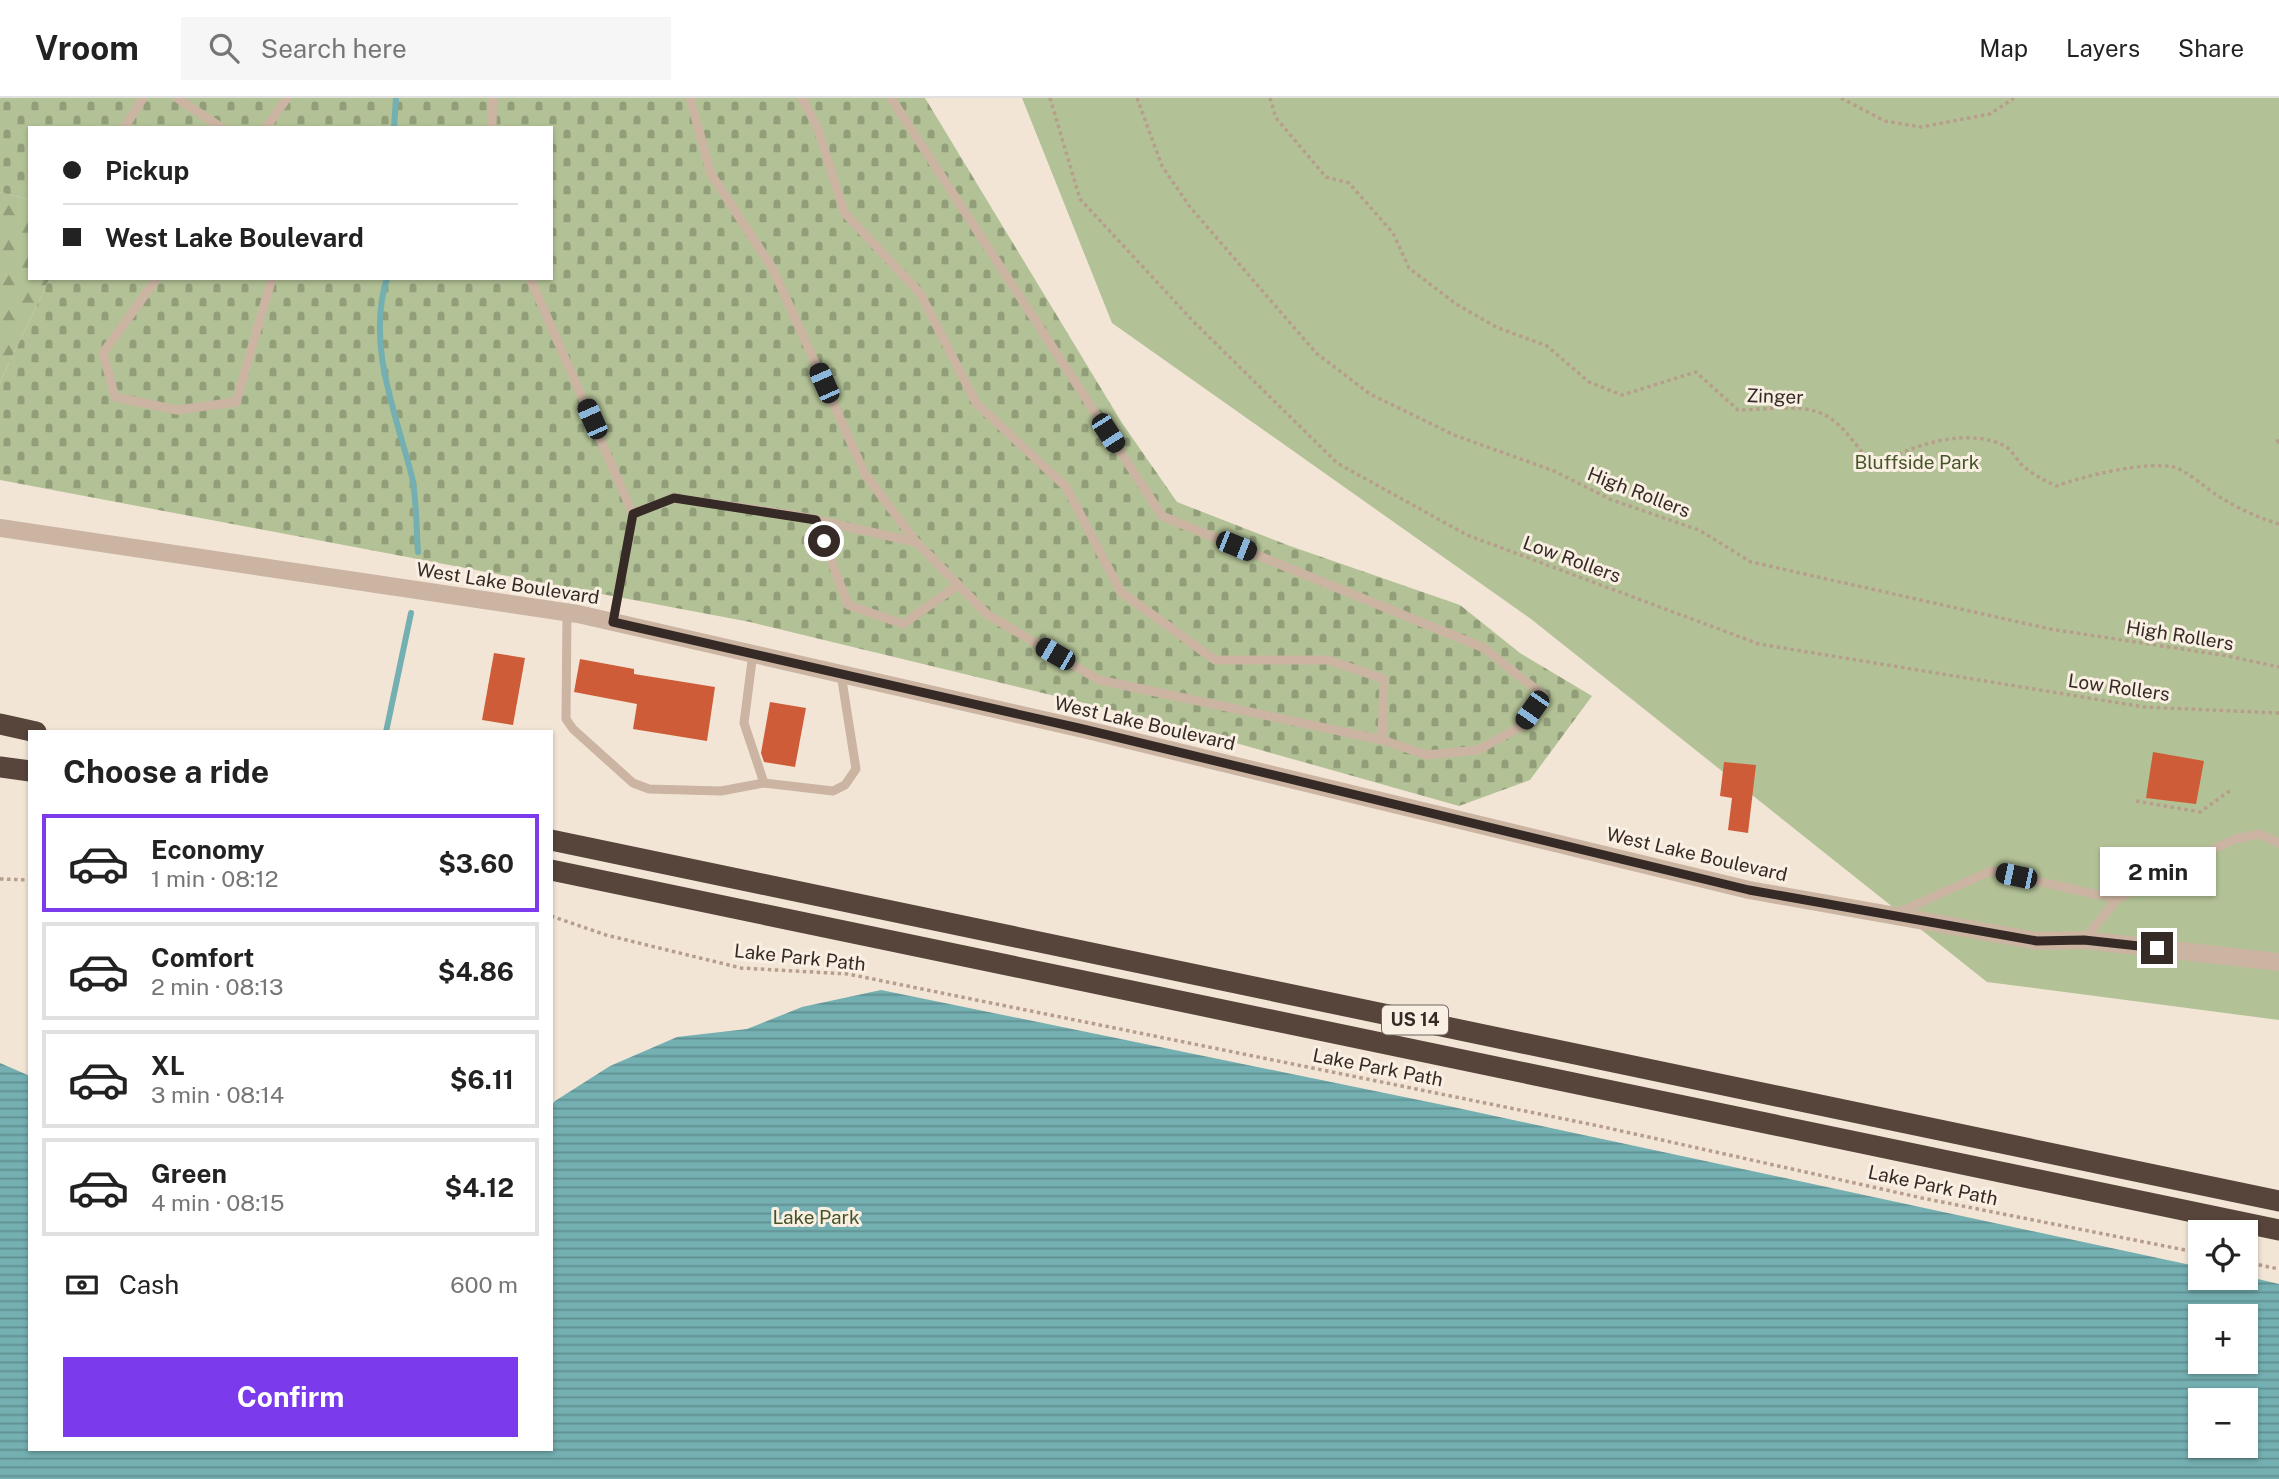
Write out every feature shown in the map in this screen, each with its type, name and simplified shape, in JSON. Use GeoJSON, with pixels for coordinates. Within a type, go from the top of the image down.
{"type":"FeatureCollection","features":[{"type":"Feature","properties":{"kind":"highway"},"geometry":{"type":"LineString","coordinates":[[0,724],[28,730]]}},
{"type":"Feature","properties":{"kind":"highway"},"geometry":{"type":"LineString","coordinates":[[0,767],[28,771]]}},
{"type":"Feature","properties":{"kind":"highway","name":"US 14"},"geometry":{"type":"LineString","coordinates":[[553,840],[2279,1201]]}},
{"type":"Feature","properties":{"kind":"highway","name":"US 14"},"geometry":{"type":"LineString","coordinates":[[553,870],[2279,1230]]}},
{"type":"Feature","properties":{"kind":"street","name":"West Lake Boulevard"},"geometry":{"type":"LineString","coordinates":[[0,528],[567,612],[1110,736],[1749,890],[2037,941],[2084,940],[2279,962]]}},
{"type":"Feature","properties":{"kind":"lane"},"geometry":{"type":"LineString","coordinates":[[125,126],[143,98]]}},
{"type":"Feature","properties":{"kind":"lane"},"geometry":{"type":"LineString","coordinates":[[177,98],[219,126]]}},
{"type":"Feature","properties":{"kind":"lane"},"geometry":{"type":"LineString","coordinates":[[267,126],[288,98]]}},
{"type":"Feature","properties":{"kind":"lane"},"geometry":{"type":"LineString","coordinates":[[492,126],[493,98]]}},
{"type":"Feature","properties":{"kind":"lane"},"geometry":{"type":"LineString","coordinates":[[690,98],[711,174],[773,269],[865,474],[916,542],[988,615],[1100,680],[1382,740],[1427,755],[1478,750],[1522,726],[1543,695],[1484,648],[1162,516],[891,98]]}},
{"type":"Feature","properties":{"kind":"lane"},"geometry":{"type":"LineString","coordinates":[[802,98],[818,129],[844,212],[920,293],[976,403],[1066,487],[1121,593],[1215,660],[1328,660],[1384,679],[1382,740]]}},
{"type":"Feature","properties":{"kind":"lane"},"geometry":{"type":"LineString","coordinates":[[275,115],[279,126]]}},
{"type":"Feature","properties":{"kind":"lane"},"geometry":{"type":"LineString","coordinates":[[156,280],[103,353],[115,397],[177,410],[236,402],[271,280]]}},
{"type":"Feature","properties":{"kind":"lane"},"geometry":{"type":"LineString","coordinates":[[531,280],[633,514],[613,622]]}},
{"type":"Feature","properties":{"kind":"lane"},"geometry":{"type":"LineString","coordinates":[[633,514],[674,498],[816,520],[916,542]]}},
{"type":"Feature","properties":{"kind":"lane"},"geometry":{"type":"LineString","coordinates":[[816,520],[848,606],[903,624],[958,585]]}},
{"type":"Feature","properties":{"kind":"lane"},"geometry":{"type":"LineString","coordinates":[[567,612],[566,719],[573,729],[633,783],[649,789],[721,791],[764,783],[832,791],[845,785],[856,769],[841,674]]}},
{"type":"Feature","properties":{"kind":"lane"},"geometry":{"type":"LineString","coordinates":[[753,653],[744,723],[764,783]]}},
{"type":"Feature","properties":{"kind":"lane"},"geometry":{"type":"LineString","coordinates":[[2084,940],[2117,899],[2188,861],[2235,839],[2259,834],[2279,843]]}},
{"type":"Feature","properties":{"kind":"lane"},"geometry":{"type":"LineString","coordinates":[[1892,915],[1990,871],[2117,899]]}},
{"type":"Feature","properties":{"kind":"path","name":"Low Rollers"},"geometry":{"type":"LineString","coordinates":[[1050,98],[1080,199],[1192,320],[1337,463],[1467,535],[1759,644],[2144,707],[2279,713]]}},
{"type":"Feature","properties":{"kind":"path","name":"High Rollers"},"geometry":{"type":"LineString","coordinates":[[1137,98],[1162,166],[1190,207],[1316,353],[1370,394],[1454,435],[1554,471],[1612,500],[1699,530],[1751,562],[2050,629],[2228,656],[2279,667]]}},
{"type":"Feature","properties":{"kind":"path","name":"Zinger"},"geometry":{"type":"LineString","coordinates":[[1270,98],[1276,118],[1326,177],[1349,183],[1393,233],[1409,268],[1456,304],[1496,327],[1547,346],[1589,382],[1622,395],[1696,372],[1738,410],[1801,408],[1825,415],[1875,466],[1899,452],[1936,441],[1978,438],[2007,447],[2036,477],[2056,486],[2078,478],[2131,468],[2175,467],[2224,500],[2260,519],[2279,524]]}},
{"type":"Feature","properties":{"kind":"path"},"geometry":{"type":"LineString","coordinates":[[1842,98],[1885,121],[1921,127],[1990,114],[2014,98]]}},
{"type":"Feature","properties":{"kind":"path"},"geometry":{"type":"LineString","coordinates":[[2136,800],[2170,804],[2200,812],[2231,790]]}},
{"type":"Feature","properties":{"kind":"path"},"geometry":{"type":"LineString","coordinates":[[0,879],[28,880]]}},
{"type":"Feature","properties":{"kind":"path","name":"Lake Park Path"},"geometry":{"type":"LineString","coordinates":[[553,917],[606,935],[741,968],[861,976],[1586,1124],[1922,1198],[2188,1251]]}},
{"type":"Feature","properties":{"kind":"path"},"geometry":{"type":"LineString","coordinates":[[2258,1265],[2279,1269]]}},
{"type":"Feature","properties":{"kind":"green space"},"geometry":{"type":"Polygon","coordinates":[[[0,98],[925,98],[1122,423],[1177,502],[1290,546],[1460,605],[1520,653],[1592,696],[1530,780],[1459,806],[1158,721],[750,622],[0,480],[0,382],[49,280],[553,280],[553,126],[28,126],[28,199],[0,192],[0,98]]]}},
{"type":"Feature","properties":{"kind":"green space","name":"Bluffside Park"},"geometry":{"type":"Polygon","coordinates":[[[1022,98],[2279,98],[2279,1020],[1987,982],[1531,619],[1112,323],[1022,98]]]}},
{"type":"Feature","properties":{"kind":"green space"},"geometry":{"type":"Polygon","coordinates":[[[0,192],[28,199],[28,280],[49,280],[0,382],[0,192]]]}},
{"type":"Feature","properties":{"kind":"water","name":"Lake Park"},"geometry":{"type":"Polygon","coordinates":[[[881,990],[1453,1107],[2188,1264],[2188,1290],[2258,1290],[2258,1279],[2279,1284],[2279,1479],[0,1479],[0,1063],[28,1075],[28,1451],[553,1451],[553,1104],[610,1066],[677,1037],[747,1029],[802,1007],[881,990]]]}},
{"type":"Feature","properties":{"kind":"building"},"geometry":{"type":"Polygon","coordinates":[[[494,653],[525,658],[513,725],[482,720],[494,653]]]}},
{"type":"Feature","properties":{"kind":"building"},"geometry":{"type":"Polygon","coordinates":[[[580,659],[634,669],[634,674],[715,687],[707,741],[633,729],[637,704],[574,692],[580,659]]]}},
{"type":"Feature","properties":{"kind":"building"},"geometry":{"type":"Polygon","coordinates":[[[770,702],[806,708],[795,767],[764,762],[761,753],[770,702]]]}},
{"type":"Feature","properties":{"kind":"building"},"geometry":{"type":"Polygon","coordinates":[[[2153,752],[2204,761],[2196,804],[2146,798],[2153,752]]]}},
{"type":"Feature","properties":{"kind":"building"},"geometry":{"type":"Polygon","coordinates":[[[1724,762],[1756,765],[1748,833],[1728,830],[1732,798],[1720,796],[1724,762]]]}},
{"type":"Feature","properties":{"kind":"waterway"},"geometry":{"type":"LineString","coordinates":[[394,126],[396,98]]}},
{"type":"Feature","properties":{"kind":"waterway"},"geometry":{"type":"LineString","coordinates":[[387,280],[381,303],[381,354],[412,477],[418,552]]}},
{"type":"Feature","properties":{"kind":"waterway"},"geometry":{"type":"LineString","coordinates":[[386,730],[411,613]]}},
{"type":"Feature","properties":{"kind":"route"},"geometry":{"type":"LineString","coordinates":[[824,541],[816,520],[674,498],[633,514],[613,622],[1083,729],[1749,890],[2037,941],[2084,940],[2157,948]]}}]}
